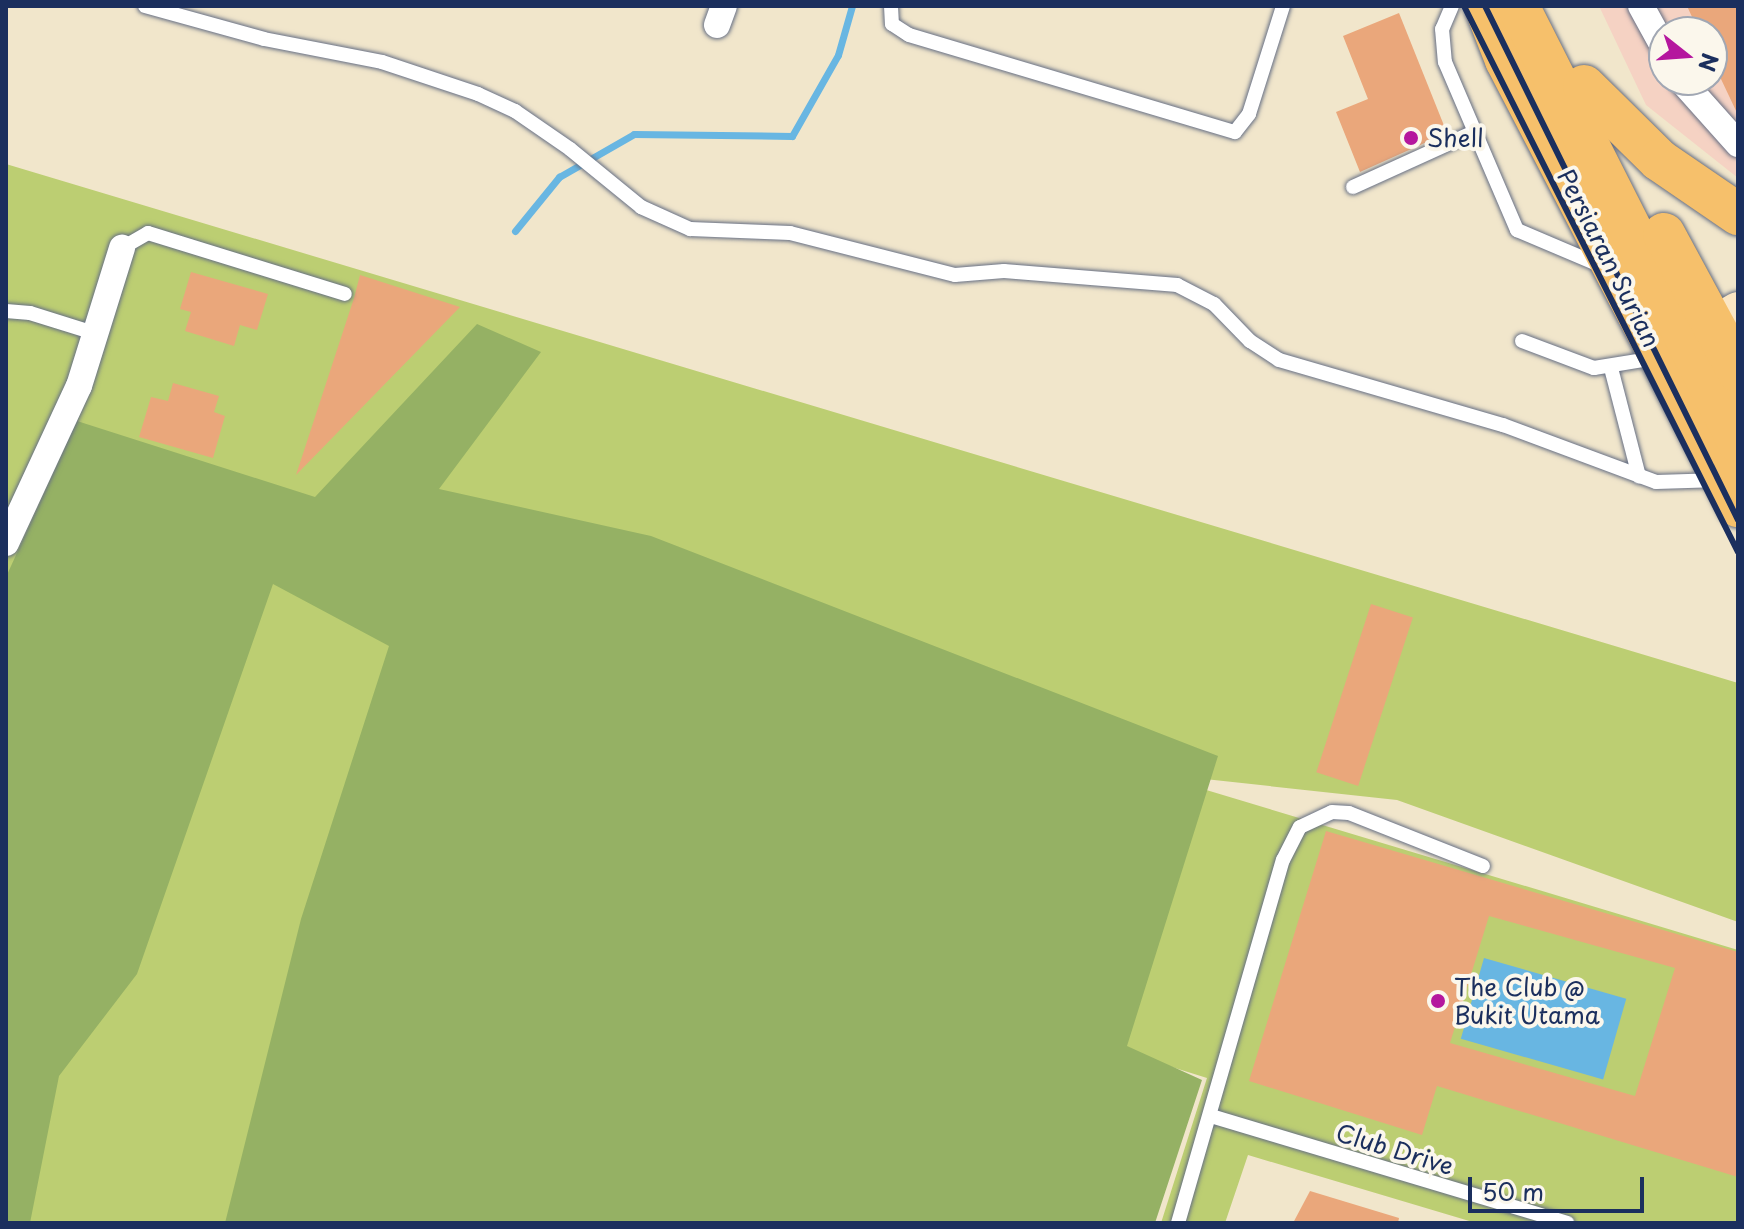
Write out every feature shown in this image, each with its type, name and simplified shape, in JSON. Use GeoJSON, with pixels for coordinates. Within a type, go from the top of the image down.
{"type":"FeatureCollection","features":[{"type":"Feature","properties":{"kind":"main road","name":"Persiaran Surian"},"geometry":{"type":"LineString","coordinates":[[1485,6],[1506,60],[1616,271],[1714,350]]}},
{"type":"Feature","properties":{"kind":"main road"},"geometry":{"type":"LineString","coordinates":[[1518,6],[1714,350]]}},
{"type":"Feature","properties":{"kind":"main road"},"geometry":{"type":"LineString","coordinates":[[1545,6],[1714,350],[1733,476]]}},
{"type":"Feature","properties":{"kind":"main road"},"geometry":{"type":"LineString","coordinates":[[1584,86],[1659,160],[1738,214]]}},
{"type":"Feature","properties":{"kind":"street"},"geometry":{"type":"LineString","coordinates":[[1695,96],[1738,144]]}},
{"type":"Feature","properties":{"kind":"street"},"geometry":{"type":"LineString","coordinates":[[6,543],[97,334],[122,248]]}},
{"type":"Feature","properties":{"kind":"lane"},"geometry":{"type":"LineString","coordinates":[[145,6],[432,76],[515,111],[570,149],[641,207],[690,229],[790,233],[955,275],[1004,271],[1177,285],[1214,304],[1250,341],[1279,360],[1503,425],[1638,470],[1656,482],[1733,476]]}},
{"type":"Feature","properties":{"kind":"lane"},"geometry":{"type":"LineString","coordinates":[[891,6],[892,24],[909,35],[1235,132],[1249,114],[1283,6]]}},
{"type":"Feature","properties":{"kind":"lane"},"geometry":{"type":"LineString","coordinates":[[1452,6],[1442,29],[1445,62],[1517,230],[1550,249],[1616,271]]}},
{"type":"Feature","properties":{"kind":"lane"},"geometry":{"type":"LineString","coordinates":[[1353,187],[1474,132]]}},
{"type":"Feature","properties":{"kind":"lane"},"geometry":{"type":"LineString","coordinates":[[122,248],[148,233],[345,294]]}},
{"type":"Feature","properties":{"kind":"lane"},"geometry":{"type":"LineString","coordinates":[[6,311],[30,313],[97,334]]}},
{"type":"Feature","properties":{"kind":"lane"},"geometry":{"type":"LineString","coordinates":[[1522,341],[1594,368],[1611,371],[1714,350]]}},
{"type":"Feature","properties":{"kind":"lane"},"geometry":{"type":"LineString","coordinates":[[1611,371],[1638,470]]}},
{"type":"Feature","properties":{"kind":"lane"},"geometry":{"type":"LineString","coordinates":[[1178,1223],[1283,860],[1300,827],[1332,812],[1349,813],[1483,866]]}},
{"type":"Feature","properties":{"kind":"lane","name":"Club Drive"},"geometry":{"type":"LineString","coordinates":[[1211,1116],[1567,1223]]}},
{"type":"Feature","properties":{"kind":"shaded area"},"geometry":{"type":"Polygon","coordinates":[[[1599,6],[1738,6],[1738,178],[1646,105],[1599,6]]]}},
{"type":"Feature","properties":{"kind":"green space"},"geometry":{"type":"Polygon","coordinates":[[[6,164],[1738,683],[1738,922],[1397,800],[1177,776],[1106,1049],[1151,1223],[6,1223],[6,164]]]}},
{"type":"Feature","properties":{"kind":"green space"},"geometry":{"type":"Polygon","coordinates":[[[477,324],[541,352],[439,489],[651,536],[1218,756],[1127,1046],[1202,1080],[1155,1223],[225,1223],[301,919],[389,646],[273,584],[137,974],[59,1076],[30,1223],[6,1223],[6,577],[77,421],[315,497],[477,324]]]}},
{"type":"Feature","properties":{"kind":"green space","name":"The Club @ Bukit Utama"},"geometry":{"type":"Polygon","coordinates":[[[1203,789],[1738,950],[1738,1223],[1476,1223],[1248,1155],[1225,1223],[1161,1223],[1207,1078],[1124,1052],[1203,789]]]}},
{"type":"Feature","properties":{"kind":"water"},"geometry":{"type":"Polygon","coordinates":[[[1484,958],[1626,999],[1603,1080],[1461,1039],[1484,958]]]}},
{"type":"Feature","properties":{"kind":"building"},"geometry":{"type":"Polygon","coordinates":[[[1687,6],[1738,6],[1738,115],[1728,94],[1728,16],[1692,16],[1687,6]]]}},
{"type":"Feature","properties":{"kind":"building"},"geometry":{"type":"Polygon","coordinates":[[[1399,13],[1447,133],[1360,172],[1336,112],[1368,99],[1343,36],[1399,13]]]}},
{"type":"Feature","properties":{"kind":"building"},"geometry":{"type":"Polygon","coordinates":[[[191,272],[268,294],[257,330],[240,325],[234,346],[185,331],[191,312],[180,309],[191,272]]]}},
{"type":"Feature","properties":{"kind":"building"},"geometry":{"type":"Polygon","coordinates":[[[360,275],[460,307],[296,475],[354,298],[360,275]]]}},
{"type":"Feature","properties":{"kind":"building"},"geometry":{"type":"Polygon","coordinates":[[[173,383],[219,396],[214,412],[225,416],[213,458],[139,437],[151,397],[168,401],[173,383]]]}},
{"type":"Feature","properties":{"kind":"building"},"geometry":{"type":"Polygon","coordinates":[[[1371,604],[1413,618],[1358,786],[1316,772],[1371,604]]]}},
{"type":"Feature","properties":{"kind":"building"},"geometry":{"type":"Polygon","coordinates":[[[1326,831],[1738,952],[1738,1177],[1437,1086],[1422,1135],[1249,1081],[1326,831]],[[1489,916],[1450,1043],[1635,1096],[1675,968],[1489,916]]]}},
{"type":"Feature","properties":{"kind":"building"},"geometry":{"type":"Polygon","coordinates":[[[1310,1191],[1399,1218],[1398,1223],[1293,1223],[1310,1191]]]}},
{"type":"Feature","properties":{"kind":"waterway"},"geometry":{"type":"LineString","coordinates":[[515,231],[559,177],[634,134],[792,136],[838,55],[852,6]]}},
{"type":"Feature","properties":{"kind":"railway"},"geometry":{"type":"LineString","coordinates":[[1464,6],[1738,552]]}},
{"type":"Feature","properties":{"kind":"railway"},"geometry":{"type":"LineString","coordinates":[[1485,6],[1738,520]]}},
{"type":"Feature","properties":{"kind":"place","name":"Shell"},"geometry":{"type":"Point","coordinates":[1411,138]}},
{"type":"Feature","properties":{"kind":"place","name":"The Club @ Bukit Utama"},"geometry":{"type":"Point","coordinates":[1438,1001]}}]}
